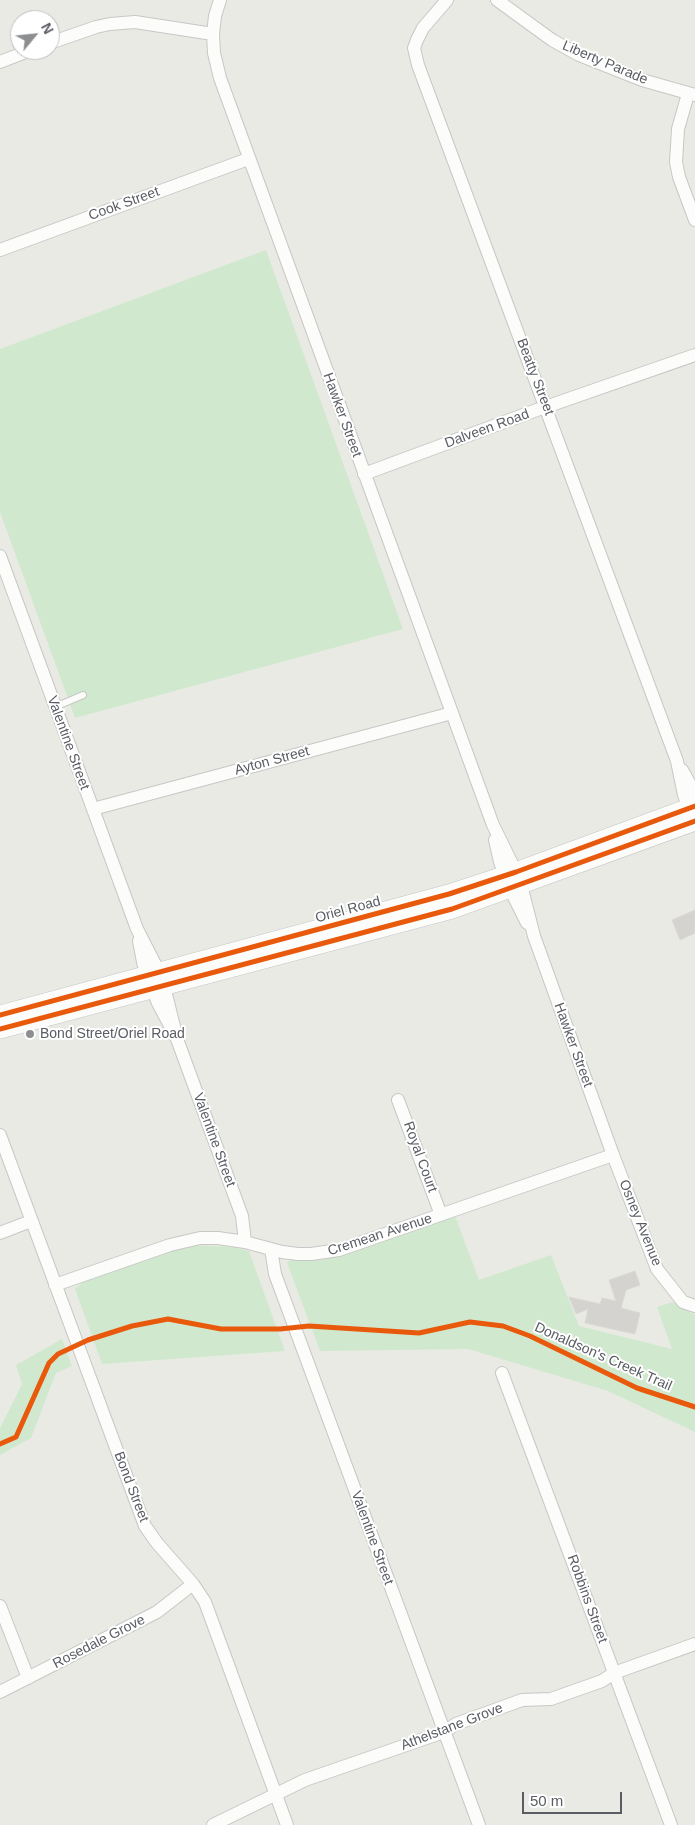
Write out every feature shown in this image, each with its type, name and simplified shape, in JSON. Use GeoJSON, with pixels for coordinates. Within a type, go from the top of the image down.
{"type":"FeatureCollection","features":[{"type":"Feature","properties":{"kind":"main road","name":"Oriel Road"},"geometry":{"type":"LineString","coordinates":[[0,1029],[411,905],[513,880],[694,813]]}},
{"type":"Feature","properties":{"kind":"main road","name":"Oriel Road"},"geometry":{"type":"LineString","coordinates":[[0,1015],[156,981]]}},
{"type":"Feature","properties":{"kind":"street","name":"Hawker Street"},"geometry":{"type":"LineString","coordinates":[[220,0],[215,16],[213,34],[214,53],[220,78],[452,713],[492,825],[500,862],[513,880],[516,904],[534,936],[613,1155]]}},
{"type":"Feature","properties":{"kind":"street","name":"Beatty Street"},"geometry":{"type":"LineString","coordinates":[[447,0],[423,28],[417,40],[414,48],[418,65],[677,762],[694,813]]}},
{"type":"Feature","properties":{"kind":"street","name":"Liberty Parade"},"geometry":{"type":"LineString","coordinates":[[497,0],[552,40],[580,55],[628,75],[692,94]]}},
{"type":"Feature","properties":{"kind":"street"},"geometry":{"type":"LineString","coordinates":[[60,40],[96,27],[135,22],[213,34]]}},
{"type":"Feature","properties":{"kind":"street"},"geometry":{"type":"LineString","coordinates":[[692,94],[678,129],[676,162],[679,177],[695,220]]}},
{"type":"Feature","properties":{"kind":"street","name":"Cook Street"},"geometry":{"type":"LineString","coordinates":[[0,250],[248,159]]}},
{"type":"Feature","properties":{"kind":"street","name":"Dalveen Road"},"geometry":{"type":"LineString","coordinates":[[364,474],[695,355]]}},
{"type":"Feature","properties":{"kind":"street","name":"Valentine Street"},"geometry":{"type":"LineString","coordinates":[[0,556],[137,929],[143,962],[156,981],[242,1216],[245,1242]]}},
{"type":"Feature","properties":{"kind":"street","name":"Ayton Street"},"geometry":{"type":"LineString","coordinates":[[93,809],[452,713]]}},
{"type":"Feature","properties":{"kind":"street","name":"Royal Court"},"geometry":{"type":"LineString","coordinates":[[398,1100],[441,1215]]}},
{"type":"Feature","properties":{"kind":"street","name":"Bond Street"},"geometry":{"type":"LineString","coordinates":[[0,1135],[145,1526],[157,1543],[193,1584],[205,1602],[287,1825]]}},
{"type":"Feature","properties":{"kind":"street","name":"Cremean Avenue"},"geometry":{"type":"LineString","coordinates":[[56,1285],[188,1240],[218,1238],[245,1242],[282,1252],[311,1254],[339,1250],[613,1155]]}},
{"type":"Feature","properties":{"kind":"street","name":"Osney Avenue"},"geometry":{"type":"LineString","coordinates":[[613,1155],[657,1269],[683,1302],[695,1306]]}},
{"type":"Feature","properties":{"kind":"street"},"geometry":{"type":"LineString","coordinates":[[0,1233],[32,1221]]}},
{"type":"Feature","properties":{"kind":"street","name":"Valentine Street"},"geometry":{"type":"LineString","coordinates":[[271,1249],[278,1283],[479,1825]]}},
{"type":"Feature","properties":{"kind":"street","name":"Robbins Street"},"geometry":{"type":"LineString","coordinates":[[502,1373],[671,1825]]}},
{"type":"Feature","properties":{"kind":"street","name":"Rosedale Grove"},"geometry":{"type":"LineString","coordinates":[[0,1692],[157,1612],[193,1584]]}},
{"type":"Feature","properties":{"kind":"street"},"geometry":{"type":"LineString","coordinates":[[0,1606],[28,1678]]}},
{"type":"Feature","properties":{"kind":"street","name":"Athelstane Grove"},"geometry":{"type":"LineString","coordinates":[[213,1825],[305,1780],[444,1732],[456,1724],[522,1700],[551,1700],[602,1681],[614,1673],[695,1644]]}},
{"type":"Feature","properties":{"kind":"lane"},"geometry":{"type":"LineString","coordinates":[[55,706],[83,695]]}},
{"type":"Feature","properties":{"kind":"green space"},"geometry":{"type":"Polygon","coordinates":[[[266,250],[403,629],[75,718],[0,512],[0,349],[266,250]]]}},
{"type":"Feature","properties":{"kind":"green space"},"geometry":{"type":"Polygon","coordinates":[[[455,1216],[479,1280],[551,1255],[579,1326],[672,1349],[657,1307],[673,1302],[695,1315],[695,1432],[608,1391],[468,1349],[320,1351],[287,1263],[290,1260],[322,1260],[351,1253],[455,1216]]]}},
{"type":"Feature","properties":{"kind":"green space"},"geometry":{"type":"Polygon","coordinates":[[[189,1245],[235,1247],[249,1251],[285,1351],[102,1364],[75,1289],[83,1282],[189,1245]]]}},
{"type":"Feature","properties":{"kind":"green space"},"geometry":{"type":"Polygon","coordinates":[[[62,1339],[72,1366],[56,1373],[31,1438],[0,1455],[0,1428],[22,1384],[16,1365],[62,1339]]]}},
{"type":"Feature","properties":{"kind":"building"},"geometry":{"type":"Polygon","coordinates":[[[695,910],[695,933],[680,940],[672,920],[695,910]]]}},
{"type":"Feature","properties":{"kind":"building"},"geometry":{"type":"Polygon","coordinates":[[[635,1271],[640,1285],[626,1290],[621,1308],[640,1313],[635,1334],[585,1323],[588,1309],[576,1314],[569,1297],[600,1304],[602,1298],[616,1301],[609,1280],[635,1271]]]}},
{"type":"Feature","properties":{"kind":"cycle path"},"geometry":{"type":"LineString","coordinates":[[0,1015],[449,894],[516,872],[695,806]]}},
{"type":"Feature","properties":{"kind":"cycle path"},"geometry":{"type":"LineString","coordinates":[[0,1029],[452,909],[695,821]]}},
{"type":"Feature","properties":{"kind":"cycle path","name":"Donaldson's Creek Trail"},"geometry":{"type":"LineString","coordinates":[[0,1444],[16,1437],[49,1363],[58,1354],[88,1340],[132,1326],[168,1319],[221,1329],[280,1329],[309,1326],[419,1333],[470,1322],[503,1326],[530,1336],[637,1388],[695,1407]]}},
{"type":"Feature","properties":{"kind":"place","name":"Bond Street/Oriel Road"},"geometry":{"type":"Point","coordinates":[30,1034]}}]}
